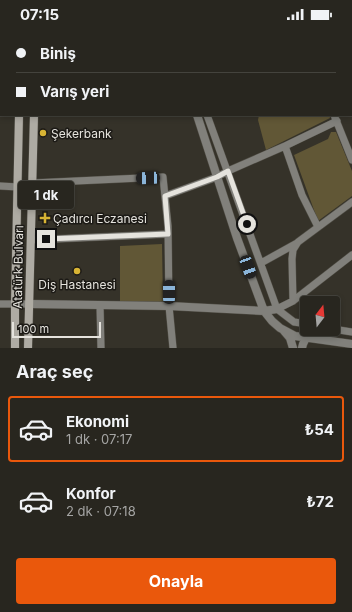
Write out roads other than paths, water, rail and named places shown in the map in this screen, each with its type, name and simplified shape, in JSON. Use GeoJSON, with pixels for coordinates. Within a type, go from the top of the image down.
{"type":"FeatureCollection","features":[{"type":"Feature","properties":{"kind":"main road","name":"Atatürk Bulvarı"},"geometry":{"type":"LineString","coordinates":[[15,348],[19,116]]}},
{"type":"Feature","properties":{"kind":"main road","name":"Atatürk Bulvarı"},"geometry":{"type":"LineString","coordinates":[[28,348],[34,116]]}},
{"type":"Feature","properties":{"kind":"street"},"geometry":{"type":"LineString","coordinates":[[197,116],[237,238],[264,311],[272,321],[295,336],[352,344]]}},
{"type":"Feature","properties":{"kind":"street"},"geometry":{"type":"LineString","coordinates":[[207,116],[277,309],[294,322],[300,323]]}},
{"type":"Feature","properties":{"kind":"street"},"geometry":{"type":"LineString","coordinates":[[165,196],[217,177],[284,146],[335,118],[352,160]]}},
{"type":"Feature","properties":{"kind":"street"},"geometry":{"type":"LineString","coordinates":[[284,146],[302,195],[318,227]]}},
{"type":"Feature","properties":{"kind":"street"},"geometry":{"type":"LineString","coordinates":[[32,183],[163,177],[168,234],[169,306],[173,348]]}},
{"type":"Feature","properties":{"kind":"street"},"geometry":{"type":"LineString","coordinates":[[0,186],[18,187]]}},
{"type":"Feature","properties":{"kind":"street"},"geometry":{"type":"LineString","coordinates":[[261,263],[298,242],[352,202]]}},
{"type":"Feature","properties":{"kind":"street"},"geometry":{"type":"LineString","coordinates":[[31,240],[168,234]]}},
{"type":"Feature","properties":{"kind":"street"},"geometry":{"type":"LineString","coordinates":[[293,301],[292,258],[293,250],[298,242]]}},
{"type":"Feature","properties":{"kind":"street"},"geometry":{"type":"LineString","coordinates":[[0,304],[169,306],[264,311],[277,309],[293,301],[351,257]]}},
{"type":"Feature","properties":{"kind":"street"},"geometry":{"type":"LineString","coordinates":[[100,305],[101,348]]}},
{"type":"Feature","properties":{"kind":"street"},"geometry":{"type":"LineString","coordinates":[[283,329],[290,338],[293,348]]}},
{"type":"Feature","properties":{"kind":"street"},"geometry":{"type":"LineString","coordinates":[[340,330],[352,332]]}},
{"type":"Feature","properties":{"kind":"street"},"geometry":{"type":"LineString","coordinates":[[302,348],[306,338]]}},
{"type":"Feature","properties":{"kind":"place","name":"Şekerbank"},"geometry":{"type":"Point","coordinates":[43,133]}},
{"type":"Feature","properties":{"kind":"place","name":"Çadırcı Eczanesi"},"geometry":{"type":"Point","coordinates":[45,218]}},
{"type":"Feature","properties":{"kind":"place","name":"Diş Hastanesi"},"geometry":{"type":"Point","coordinates":[77,271]}}]}
